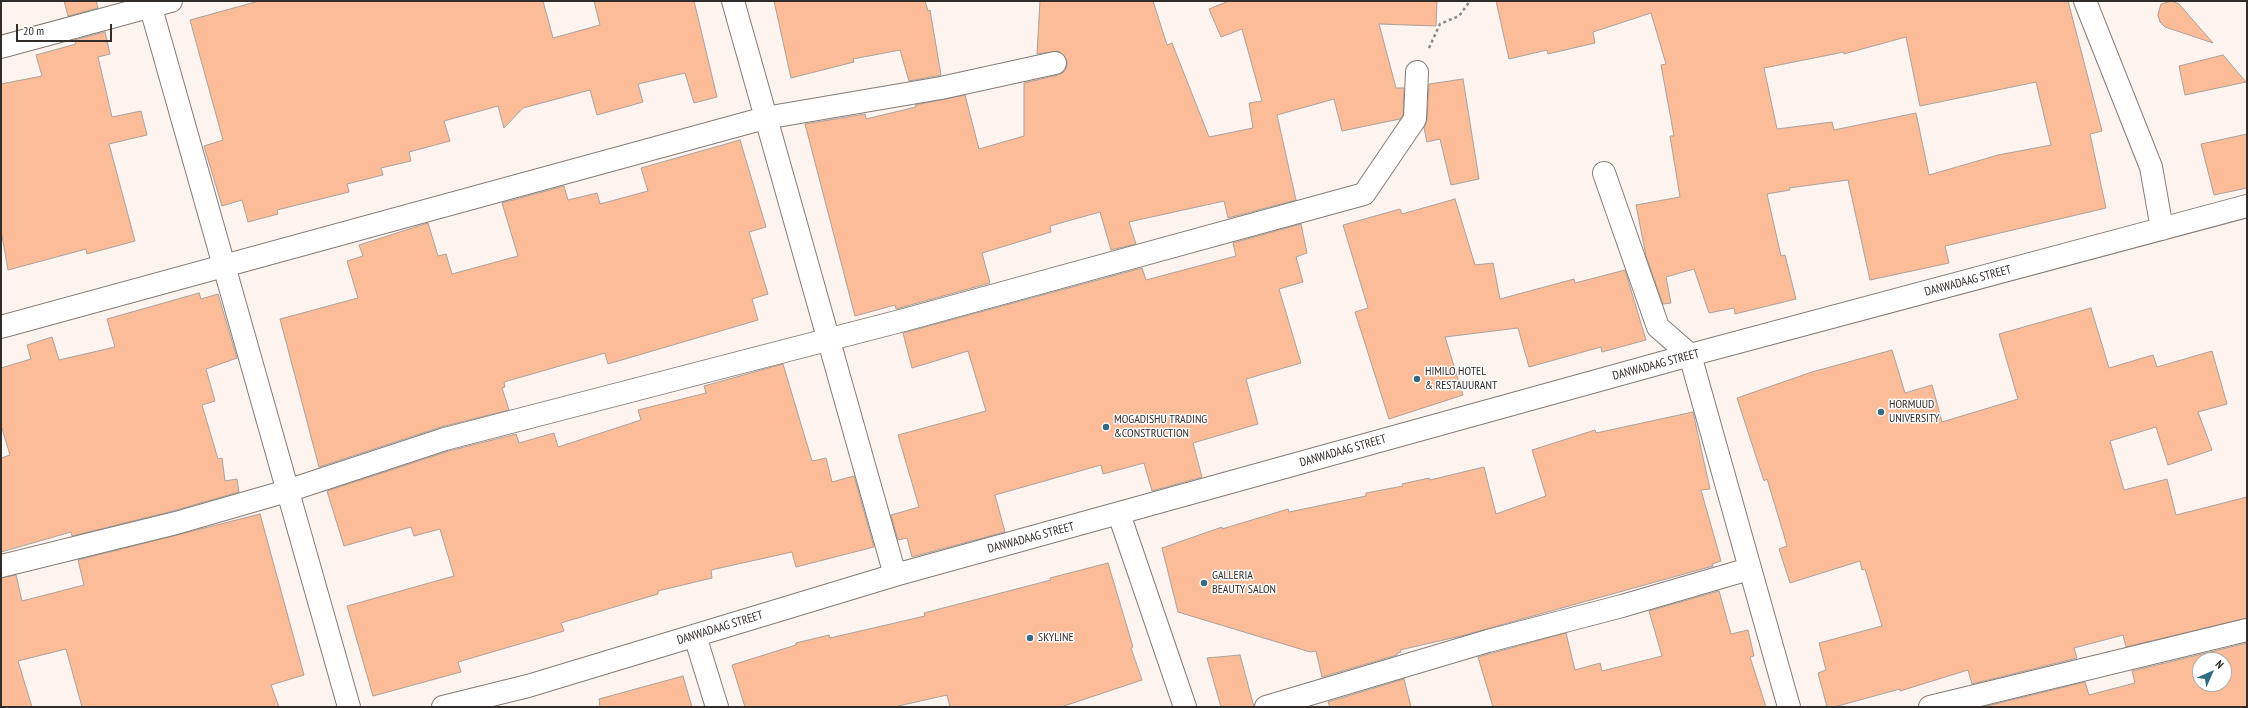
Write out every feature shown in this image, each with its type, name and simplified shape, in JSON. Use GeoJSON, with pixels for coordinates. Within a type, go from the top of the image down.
{"type":"FeatureCollection","features":[{"type":"Feature","properties":{"kind":"street"},"geometry":{"type":"LineString","coordinates":[[733,1],[895,575]]}},
{"type":"Feature","properties":{"kind":"street"},"geometry":{"type":"LineString","coordinates":[[2085,1],[2151,167],[2162,229]]}},
{"type":"Feature","properties":{"kind":"street"},"geometry":{"type":"LineString","coordinates":[[1,47],[157,3],[224,266],[349,707]]}},
{"type":"Feature","properties":{"kind":"street"},"geometry":{"type":"LineString","coordinates":[[1,327],[765,118],[941,88],[1055,62]]}},
{"type":"Feature","properties":{"kind":"street"},"geometry":{"type":"LineString","coordinates":[[1,566],[176,523],[287,491],[445,439],[829,338],[1364,194],[1415,120],[1417,72]]}},
{"type":"Feature","properties":{"kind":"street"},"geometry":{"type":"LineString","coordinates":[[1604,173],[1658,327],[1690,355],[1788,707]]}},
{"type":"Feature","properties":{"kind":"street","name":"DANWADAAG STREET"},"geometry":{"type":"LineString","coordinates":[[442,707],[528,686],[895,575],[1690,355],[2247,206]]}},
{"type":"Feature","properties":{"kind":"street"},"geometry":{"type":"LineString","coordinates":[[1119,514],[1181,706]]}},
{"type":"Feature","properties":{"kind":"street"},"geometry":{"type":"LineString","coordinates":[[1266,707],[1488,641],[1622,606],[1749,569]]}},
{"type":"Feature","properties":{"kind":"street"},"geometry":{"type":"LineString","coordinates":[[1930,707],[2247,630]]}},
{"type":"Feature","properties":{"kind":"street"},"geometry":{"type":"LineString","coordinates":[[695,636],[717,707]]}},
{"type":"Feature","properties":{"kind":"path"},"geometry":{"type":"LineString","coordinates":[[1417,72],[1440,24],[1459,16],[1470,1]]}},
{"type":"Feature","properties":{"kind":"building"},"geometry":{"type":"Polygon","coordinates":[[[64,1],[96,1],[98,8],[68,16],[64,1]]]}},
{"type":"Feature","properties":{"kind":"building"},"geometry":{"type":"Polygon","coordinates":[[[259,1],[543,1],[553,38],[600,25],[594,1],[694,1],[717,97],[694,103],[685,73],[638,84],[643,102],[597,115],[590,90],[523,108],[504,128],[498,106],[444,121],[450,141],[409,152],[411,161],[381,168],[383,175],[347,184],[349,192],[277,210],[278,214],[248,222],[242,200],[222,206],[204,146],[223,140],[190,20],[259,1]]]}},
{"type":"Feature","properties":{"kind":"building"},"geometry":{"type":"Polygon","coordinates":[[[774,1],[925,1],[928,11],[930,10],[941,75],[909,81],[900,50],[853,59],[854,62],[791,78],[774,1]]]}},
{"type":"Feature","properties":{"kind":"building"},"geometry":{"type":"Polygon","coordinates":[[[1040,1],[1153,1],[1167,45],[1172,43],[1209,137],[1253,128],[1249,103],[1262,101],[1242,29],[1221,37],[1209,9],[1229,1],[1437,1],[1436,26],[1379,24],[1396,88],[1404,88],[1403,115],[1400,119],[1342,131],[1334,99],[1277,115],[1296,200],[1228,218],[1224,201],[1129,222],[1136,244],[1111,250],[1100,212],[1050,226],[1051,232],[982,253],[990,283],[896,309],[895,305],[855,316],[805,124],[865,114],[866,119],[916,107],[915,105],[965,95],[979,149],[1024,136],[1024,83],[1058,75],[1064,72],[1067,66],[1067,60],[1059,51],[1037,54],[1040,1]]]}},
{"type":"Feature","properties":{"kind":"building"},"geometry":{"type":"Polygon","coordinates":[[[1496,1],[2068,1],[2102,131],[2090,134],[2106,208],[1945,246],[1949,263],[1870,280],[1848,180],[1789,188],[1790,190],[1767,194],[1781,256],[1785,255],[1796,299],[1735,314],[1734,308],[1709,313],[1694,269],[1666,277],[1671,303],[1663,304],[1646,256],[1636,205],[1680,197],[1670,136],[1674,136],[1661,65],[1666,64],[1651,13],[1593,32],[1595,43],[1548,54],[1547,50],[1509,59],[1496,1]],[[1906,37],[1844,54],[1844,52],[1764,68],[1777,129],[1832,122],[1834,130],[1916,113],[1929,175],[1998,155],[2051,145],[2036,82],[1920,106],[1906,37]]]}},
{"type":"Feature","properties":{"kind":"building"},"geometry":{"type":"Polygon","coordinates":[[[2172,1],[2179,4],[2213,43],[2165,27],[2160,22],[2158,15],[2161,4],[2172,1]]]}},
{"type":"Feature","properties":{"kind":"building"},"geometry":{"type":"Polygon","coordinates":[[[105,32],[110,54],[98,57],[112,117],[141,111],[147,135],[109,144],[135,241],[87,254],[86,249],[8,270],[1,230],[1,84],[42,76],[36,55],[76,44],[74,40],[105,32]]]}},
{"type":"Feature","properties":{"kind":"building"},"geometry":{"type":"Polygon","coordinates":[[[2223,55],[2246,82],[2185,95],[2179,66],[2223,55]]]}},
{"type":"Feature","properties":{"kind":"building"},"geometry":{"type":"Polygon","coordinates":[[[1463,79],[1479,179],[1451,185],[1440,139],[1427,142],[1424,128],[1427,120],[1429,84],[1463,79]]]}},
{"type":"Feature","properties":{"kind":"building"},"geometry":{"type":"Polygon","coordinates":[[[2247,134],[2247,188],[2214,195],[2201,144],[2247,134]]]}},
{"type":"Feature","properties":{"kind":"building"},"geometry":{"type":"Polygon","coordinates":[[[740,140],[766,227],[749,232],[768,294],[752,299],[758,320],[608,364],[605,353],[504,382],[505,387],[502,388],[509,410],[441,427],[319,467],[280,319],[358,298],[347,261],[363,256],[359,245],[428,223],[438,256],[446,254],[452,274],[518,256],[502,203],[564,186],[568,200],[597,193],[600,204],[648,191],[641,168],[740,140]]]}},
{"type":"Feature","properties":{"kind":"building"},"geometry":{"type":"Polygon","coordinates":[[[1455,199],[1475,265],[1493,263],[1500,299],[1574,279],[1575,283],[1625,270],[1646,340],[1602,352],[1601,347],[1529,367],[1518,328],[1445,337],[1463,395],[1389,419],[1355,312],[1368,308],[1343,225],[1400,209],[1402,214],[1455,199]]]}},
{"type":"Feature","properties":{"kind":"building"},"geometry":{"type":"Polygon","coordinates":[[[1301,224],[1307,253],[1296,257],[1303,282],[1279,289],[1301,363],[1246,379],[1258,424],[1193,443],[1202,477],[1152,491],[1144,463],[1103,474],[1101,465],[995,495],[1005,532],[912,557],[907,538],[898,540],[891,515],[919,507],[898,435],[986,411],[968,351],[912,368],[903,333],[1142,268],[1146,280],[1236,256],[1233,243],[1301,224]]]}},
{"type":"Feature","properties":{"kind":"building"},"geometry":{"type":"Polygon","coordinates":[[[199,293],[201,299],[218,294],[237,358],[206,369],[215,401],[202,405],[218,459],[222,458],[225,481],[237,479],[239,492],[173,511],[72,536],[71,532],[1,552],[1,458],[10,455],[1,425],[1,368],[31,359],[27,345],[52,337],[59,360],[115,347],[107,319],[199,293]]]}},
{"type":"Feature","properties":{"kind":"building"},"geometry":{"type":"Polygon","coordinates":[[[2091,308],[2109,368],[2153,355],[2157,367],[2212,351],[2227,404],[2198,412],[2212,450],[2168,465],[2156,427],[2110,441],[2124,490],[2167,479],[2176,515],[2247,497],[2247,618],[2126,647],[2123,635],[2074,648],[2077,658],[1972,684],[1968,670],[1900,691],[1900,689],[1834,707],[1827,707],[1818,673],[1826,670],[1819,643],[1882,626],[1865,569],[1862,570],[1860,561],[1790,583],[1779,549],[1787,546],[1783,532],[1767,479],[1764,481],[1737,398],[1812,372],[1892,350],[1905,393],[1932,385],[1942,422],[2018,399],[1999,334],[2091,308]]]}},
{"type":"Feature","properties":{"kind":"building"},"geometry":{"type":"Polygon","coordinates":[[[783,364],[812,461],[826,458],[832,482],[854,476],[874,547],[796,567],[792,552],[711,570],[712,578],[658,591],[658,594],[561,623],[564,631],[458,662],[461,672],[373,696],[347,606],[454,576],[440,529],[414,536],[411,527],[344,546],[327,491],[449,451],[516,434],[519,443],[554,433],[558,447],[641,420],[638,410],[706,393],[704,386],[783,364]]]}},
{"type":"Feature","properties":{"kind":"building"},"geometry":{"type":"Polygon","coordinates":[[[1693,412],[1710,489],[1701,490],[1721,561],[1712,564],[1713,566],[1461,636],[1400,650],[1401,652],[1397,653],[1397,655],[1322,677],[1316,651],[1310,652],[1178,612],[1162,548],[1222,527],[1222,529],[1288,509],[1289,512],[1366,496],[1366,493],[1403,486],[1402,484],[1429,478],[1430,480],[1484,467],[1496,514],[1546,496],[1532,450],[1595,430],[1596,433],[1693,412]]]}},
{"type":"Feature","properties":{"kind":"building"},"geometry":{"type":"Polygon","coordinates":[[[260,514],[304,675],[271,685],[279,707],[82,707],[66,649],[18,661],[32,707],[1,707],[1,578],[16,575],[22,601],[84,585],[78,560],[260,514]]]}},
{"type":"Feature","properties":{"kind":"building"},"geometry":{"type":"Polygon","coordinates":[[[1108,563],[1133,647],[1131,648],[1142,680],[1061,707],[950,707],[947,695],[894,707],[745,707],[732,665],[796,645],[796,643],[829,635],[830,638],[925,616],[924,613],[1051,580],[1050,578],[1108,563]]]}},
{"type":"Feature","properties":{"kind":"building"},"geometry":{"type":"Polygon","coordinates":[[[1719,591],[1731,634],[1748,630],[1754,656],[1750,657],[1766,707],[1493,707],[1478,657],[1566,633],[1575,670],[1600,663],[1602,671],[1662,656],[1649,611],[1719,591]]]}},
{"type":"Feature","properties":{"kind":"building"},"geometry":{"type":"Polygon","coordinates":[[[2247,643],[2247,707],[1983,707],[2085,682],[2089,695],[2135,683],[2132,671],[2192,656],[2192,692],[2232,692],[2232,652],[2210,652],[2247,643]]]}},
{"type":"Feature","properties":{"kind":"building"},"geometry":{"type":"Polygon","coordinates":[[[1240,655],[1254,707],[1221,707],[1207,658],[1240,655]]]}},
{"type":"Feature","properties":{"kind":"building"},"geometry":{"type":"Polygon","coordinates":[[[683,676],[692,707],[600,707],[599,699],[683,676]]]}},
{"type":"Feature","properties":{"kind":"building"},"geometry":{"type":"Polygon","coordinates":[[[1404,679],[1411,707],[1330,707],[1328,702],[1404,679]]]}},
{"type":"Feature","properties":{"kind":"place","name":"HIMILO HOTEL & RESTAUURANT"},"geometry":{"type":"Point","coordinates":[1417,379]}},
{"type":"Feature","properties":{"kind":"place","name":"HORMUUD UNIVERSITY"},"geometry":{"type":"Point","coordinates":[1881,412]}},
{"type":"Feature","properties":{"kind":"place","name":"MOGADISHU TRADING &CONSTRUCTION"},"geometry":{"type":"Point","coordinates":[1106,427]}},
{"type":"Feature","properties":{"kind":"place","name":"GALLERIA BEAUTY SALON"},"geometry":{"type":"Point","coordinates":[1204,583]}},
{"type":"Feature","properties":{"kind":"place","name":"SKYLINE"},"geometry":{"type":"Point","coordinates":[1030,638]}}]}
